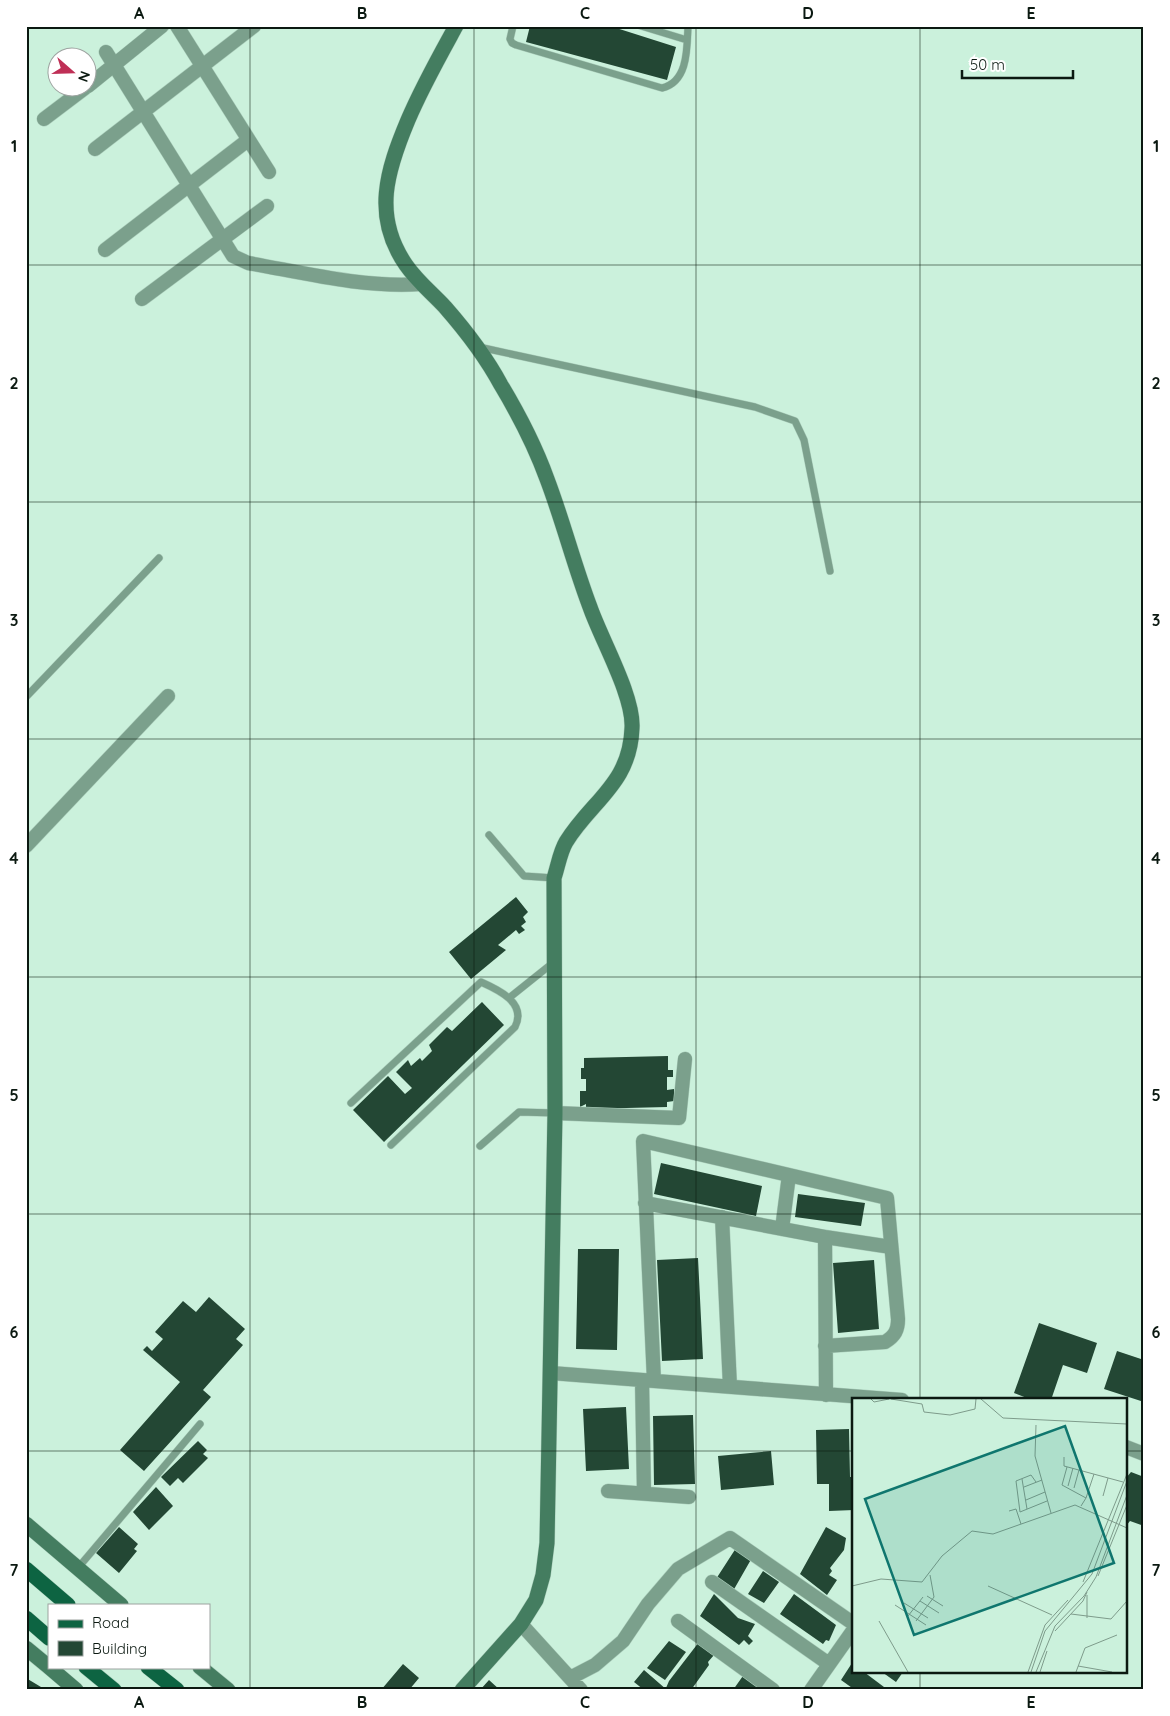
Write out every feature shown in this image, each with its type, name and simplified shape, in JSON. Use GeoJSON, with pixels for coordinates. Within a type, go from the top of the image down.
{"type":"FeatureCollection","features":[{"type":"Feature","properties":{"kind":"main road"},"geometry":{"type":"LineString","coordinates":[[26,1569],[67,1604]]}},
{"type":"Feature","properties":{"kind":"main road"},"geometry":{"type":"LineString","coordinates":[[26,1618],[48,1637]]}},
{"type":"Feature","properties":{"kind":"main road"},"geometry":{"type":"LineString","coordinates":[[87,1668],[114,1690]]}},
{"type":"Feature","properties":{"kind":"main road"},"geometry":{"type":"LineString","coordinates":[[149,1668],[177,1690]]}},
{"type":"Feature","properties":{"kind":"street"},"geometry":{"type":"LineString","coordinates":[[98,77],[162,26]]}},
{"type":"Feature","properties":{"kind":"street"},"geometry":{"type":"LineString","coordinates":[[177,26],[269,172]]}},
{"type":"Feature","properties":{"kind":"street"},"geometry":{"type":"LineString","coordinates":[[95,149],[254,26]]}},
{"type":"Feature","properties":{"kind":"street"},"geometry":{"type":"LineString","coordinates":[[456,26],[416,101],[388,173],[385,203],[388,225],[406,265],[421,284],[444,306],[476,347],[500,383],[527,430],[547,479],[588,601],[619,678],[632,726],[629,746],[619,778],[579,824],[565,844],[554,878],[555,1113],[551,1373],[547,1544],[543,1575],[536,1600],[522,1624],[462,1690]]}},
{"type":"Feature","properties":{"kind":"street"},"geometry":{"type":"LineString","coordinates":[[106,52],[232,256],[248,263],[379,285],[421,284]]}},
{"type":"Feature","properties":{"kind":"street"},"geometry":{"type":"LineString","coordinates":[[44,119],[71,98]]}},
{"type":"Feature","properties":{"kind":"street"},"geometry":{"type":"LineString","coordinates":[[105,250],[248,140]]}},
{"type":"Feature","properties":{"kind":"street"},"geometry":{"type":"LineString","coordinates":[[142,299],[267,206]]}},
{"type":"Feature","properties":{"kind":"street"},"geometry":{"type":"LineString","coordinates":[[26,846],[168,696]]}},
{"type":"Feature","properties":{"kind":"street"},"geometry":{"type":"LineString","coordinates":[[555,1113],[679,1118],[685,1059]]}},
{"type":"Feature","properties":{"kind":"street"},"geometry":{"type":"LineString","coordinates":[[644,1493],[648,1380],[643,1141],[886,1198],[898,1330],[893,1337],[885,1342],[825,1346]]}},
{"type":"Feature","properties":{"kind":"street"},"geometry":{"type":"LineString","coordinates":[[782,1229],[788,1175]]}},
{"type":"Feature","properties":{"kind":"street"},"geometry":{"type":"LineString","coordinates":[[645,1203],[825,1237],[891,1247]]}},
{"type":"Feature","properties":{"kind":"street"},"geometry":{"type":"LineString","coordinates":[[722,1217],[730,1387]]}},
{"type":"Feature","properties":{"kind":"street"},"geometry":{"type":"LineString","coordinates":[[825,1237],[826,1395]]}},
{"type":"Feature","properties":{"kind":"street"},"geometry":{"type":"LineString","coordinates":[[551,1373],[872,1398]]}},
{"type":"Feature","properties":{"kind":"street"},"geometry":{"type":"LineString","coordinates":[[1128,1448],[1144,1454]]}},
{"type":"Feature","properties":{"kind":"street"},"geometry":{"type":"LineString","coordinates":[[608,1491],[689,1497]]}},
{"type":"Feature","properties":{"kind":"street"},"geometry":{"type":"LineString","coordinates":[[26,1524],[120,1604]]}},
{"type":"Feature","properties":{"kind":"street"},"geometry":{"type":"LineString","coordinates":[[570,1678],[595,1665],[623,1641],[648,1604],[678,1569],[730,1538],[852,1623]]}},
{"type":"Feature","properties":{"kind":"street"},"geometry":{"type":"LineString","coordinates":[[712,1582],[829,1664]]}},
{"type":"Feature","properties":{"kind":"street"},"geometry":{"type":"LineString","coordinates":[[678,1621],[773,1690]]}},
{"type":"Feature","properties":{"kind":"street"},"geometry":{"type":"LineString","coordinates":[[522,1624],[581,1690]]}},
{"type":"Feature","properties":{"kind":"street"},"geometry":{"type":"LineString","coordinates":[[811,1690],[852,1631]]}},
{"type":"Feature","properties":{"kind":"street"},"geometry":{"type":"LineString","coordinates":[[26,1648],[48,1666]]}},
{"type":"Feature","properties":{"kind":"street"},"geometry":{"type":"LineString","coordinates":[[50,1668],[76,1690]]}},
{"type":"Feature","properties":{"kind":"street"},"geometry":{"type":"LineString","coordinates":[[201,1668],[228,1690]]}},
{"type":"Feature","properties":{"kind":"lane"},"geometry":{"type":"LineString","coordinates":[[513,26],[510,39],[516,45],[662,88],[670,86],[676,81],[683,67],[688,40],[688,26]]}},
{"type":"Feature","properties":{"kind":"lane"},"geometry":{"type":"LineString","coordinates":[[641,26],[688,40]]}},
{"type":"Feature","properties":{"kind":"lane"},"geometry":{"type":"LineString","coordinates":[[476,347],[754,407],[795,421],[804,440],[830,571]]}},
{"type":"Feature","properties":{"kind":"lane"},"geometry":{"type":"LineString","coordinates":[[26,698],[159,558]]}},
{"type":"Feature","properties":{"kind":"lane"},"geometry":{"type":"LineString","coordinates":[[489,835],[524,876],[554,878]]}},
{"type":"Feature","properties":{"kind":"lane"},"geometry":{"type":"LineString","coordinates":[[510,998],[555,961]]}},
{"type":"Feature","properties":{"kind":"lane"},"geometry":{"type":"LineString","coordinates":[[351,1103],[481,982],[498,988],[510,998],[519,1019],[515,1027],[391,1145]]}},
{"type":"Feature","properties":{"kind":"lane"},"geometry":{"type":"LineString","coordinates":[[480,1146],[518,1112],[555,1113]]}},
{"type":"Feature","properties":{"kind":"lane"},"geometry":{"type":"LineString","coordinates":[[77,1569],[200,1424]]}},
{"type":"Feature","properties":{"kind":"building"},"geometry":{"type":"Polygon","coordinates":[[[530,26],[610,26],[676,47],[667,80],[526,42],[530,26]]]}},
{"type":"Feature","properties":{"kind":"building"},"geometry":{"type":"Polygon","coordinates":[[[516,897],[528,912],[523,917],[526,922],[521,926],[525,930],[519,934],[516,930],[498,945],[506,950],[471,979],[449,952],[516,897]]]}},
{"type":"Feature","properties":{"kind":"building"},"geometry":{"type":"Polygon","coordinates":[[[482,1002],[504,1025],[384,1142],[353,1110],[388,1076],[405,1094],[412,1088],[396,1072],[408,1060],[411,1066],[420,1058],[422,1061],[432,1051],[429,1045],[447,1027],[452,1031],[482,1002]]]}},
{"type":"Feature","properties":{"kind":"building"},"geometry":{"type":"Polygon","coordinates":[[[668,1056],[668,1070],[673,1070],[673,1077],[667,1077],[667,1090],[674,1089],[674,1101],[667,1102],[667,1107],[586,1109],[586,1104],[580,1107],[580,1091],[586,1091],[586,1079],[581,1079],[581,1068],[584,1068],[584,1058],[668,1056]]]}},
{"type":"Feature","properties":{"kind":"building"},"geometry":{"type":"Polygon","coordinates":[[[661,1163],[762,1186],[756,1216],[654,1194],[661,1163]]]}},
{"type":"Feature","properties":{"kind":"building"},"geometry":{"type":"Polygon","coordinates":[[[798,1194],[865,1203],[861,1226],[795,1217],[798,1194]]]}},
{"type":"Feature","properties":{"kind":"building"},"geometry":{"type":"Polygon","coordinates":[[[578,1249],[619,1249],[617,1350],[576,1349],[578,1249]]]}},
{"type":"Feature","properties":{"kind":"building"},"geometry":{"type":"Polygon","coordinates":[[[698,1258],[703,1359],[662,1361],[657,1260],[698,1258]]]}},
{"type":"Feature","properties":{"kind":"building"},"geometry":{"type":"Polygon","coordinates":[[[874,1260],[879,1329],[838,1333],[833,1263],[874,1260]]]}},
{"type":"Feature","properties":{"kind":"building"},"geometry":{"type":"Polygon","coordinates":[[[209,1297],[245,1329],[236,1339],[243,1345],[203,1390],[211,1397],[144,1471],[120,1450],[180,1382],[143,1350],[147,1346],[152,1351],[163,1339],[155,1332],[183,1301],[196,1312],[209,1297]]]}},
{"type":"Feature","properties":{"kind":"building"},"geometry":{"type":"Polygon","coordinates":[[[1039,1323],[1097,1343],[1087,1373],[1063,1365],[1052,1398],[1027,1398],[1014,1393],[1039,1323]]]}},
{"type":"Feature","properties":{"kind":"building"},"geometry":{"type":"Polygon","coordinates":[[[1117,1351],[1144,1360],[1144,1402],[1104,1389],[1117,1351]]]}},
{"type":"Feature","properties":{"kind":"building"},"geometry":{"type":"Polygon","coordinates":[[[626,1407],[629,1469],[586,1471],[583,1409],[626,1407]]]}},
{"type":"Feature","properties":{"kind":"building"},"geometry":{"type":"Polygon","coordinates":[[[693,1415],[695,1484],[654,1485],[653,1416],[693,1415]]]}},
{"type":"Feature","properties":{"kind":"building"},"geometry":{"type":"Polygon","coordinates":[[[849,1429],[852,1510],[829,1511],[829,1484],[817,1484],[816,1430],[849,1429]]]}},
{"type":"Feature","properties":{"kind":"building"},"geometry":{"type":"Polygon","coordinates":[[[198,1441],[207,1450],[203,1454],[208,1458],[183,1483],[178,1478],[170,1486],[161,1477],[198,1441]]]}},
{"type":"Feature","properties":{"kind":"building"},"geometry":{"type":"Polygon","coordinates":[[[771,1451],[774,1485],[721,1490],[718,1456],[771,1451]]]}},
{"type":"Feature","properties":{"kind":"building"},"geometry":{"type":"Polygon","coordinates":[[[1131,1472],[1144,1477],[1144,1526],[1130,1521],[1128,1524],[1128,1476],[1131,1472]]]}},
{"type":"Feature","properties":{"kind":"building"},"geometry":{"type":"Polygon","coordinates":[[[156,1487],[173,1506],[149,1530],[133,1512],[156,1487]]]}},
{"type":"Feature","properties":{"kind":"building"},"geometry":{"type":"Polygon","coordinates":[[[119,1527],[138,1544],[134,1549],[137,1551],[119,1573],[96,1553],[119,1527]]]}},
{"type":"Feature","properties":{"kind":"building"},"geometry":{"type":"Polygon","coordinates":[[[826,1527],[846,1538],[844,1550],[830,1568],[832,1571],[829,1575],[837,1580],[827,1595],[800,1574],[826,1527]]]}},
{"type":"Feature","properties":{"kind":"building"},"geometry":{"type":"Polygon","coordinates":[[[738,1545],[753,1556],[733,1591],[716,1579],[738,1545]]]}},
{"type":"Feature","properties":{"kind":"building"},"geometry":{"type":"Polygon","coordinates":[[[763,1571],[779,1582],[764,1603],[748,1594],[763,1571]]]}},
{"type":"Feature","properties":{"kind":"building"},"geometry":{"type":"Polygon","coordinates":[[[714,1594],[738,1618],[755,1624],[748,1636],[753,1641],[749,1645],[744,1640],[739,1645],[700,1616],[714,1594]]]}},
{"type":"Feature","properties":{"kind":"building"},"geometry":{"type":"Polygon","coordinates":[[[794,1594],[836,1625],[829,1641],[826,1640],[823,1644],[780,1614],[794,1594]]]}},
{"type":"Feature","properties":{"kind":"building"},"geometry":{"type":"Polygon","coordinates":[[[669,1641],[686,1652],[665,1680],[647,1668],[669,1641]]]}},
{"type":"Feature","properties":{"kind":"building"},"geometry":{"type":"Polygon","coordinates":[[[699,1642],[714,1655],[708,1662],[709,1665],[691,1690],[668,1690],[666,1688],[669,1681],[699,1642]]]}},
{"type":"Feature","properties":{"kind":"building"},"geometry":{"type":"Polygon","coordinates":[[[852,1663],[852,1674],[867,1674],[888,1690],[855,1690],[841,1680],[852,1663]]]}},
{"type":"Feature","properties":{"kind":"building"},"geometry":{"type":"Polygon","coordinates":[[[403,1664],[419,1678],[409,1690],[381,1690],[403,1664]]]}},
{"type":"Feature","properties":{"kind":"building"},"geometry":{"type":"Polygon","coordinates":[[[644,1670],[667,1690],[644,1690],[634,1682],[644,1670]]]}},
{"type":"Feature","properties":{"kind":"building"},"geometry":{"type":"Polygon","coordinates":[[[745,1673],[761,1684],[756,1690],[733,1690],[745,1673]]]}},
{"type":"Feature","properties":{"kind":"building"},"geometry":{"type":"Polygon","coordinates":[[[885,1674],[902,1674],[896,1682],[885,1674]]]}},
{"type":"Feature","properties":{"kind":"building"},"geometry":{"type":"Polygon","coordinates":[[[26,1678],[46,1690],[26,1690],[26,1678]]]}},
{"type":"Feature","properties":{"kind":"building"},"geometry":{"type":"Polygon","coordinates":[[[489,1680],[500,1690],[480,1690],[489,1680]]]}}]}
